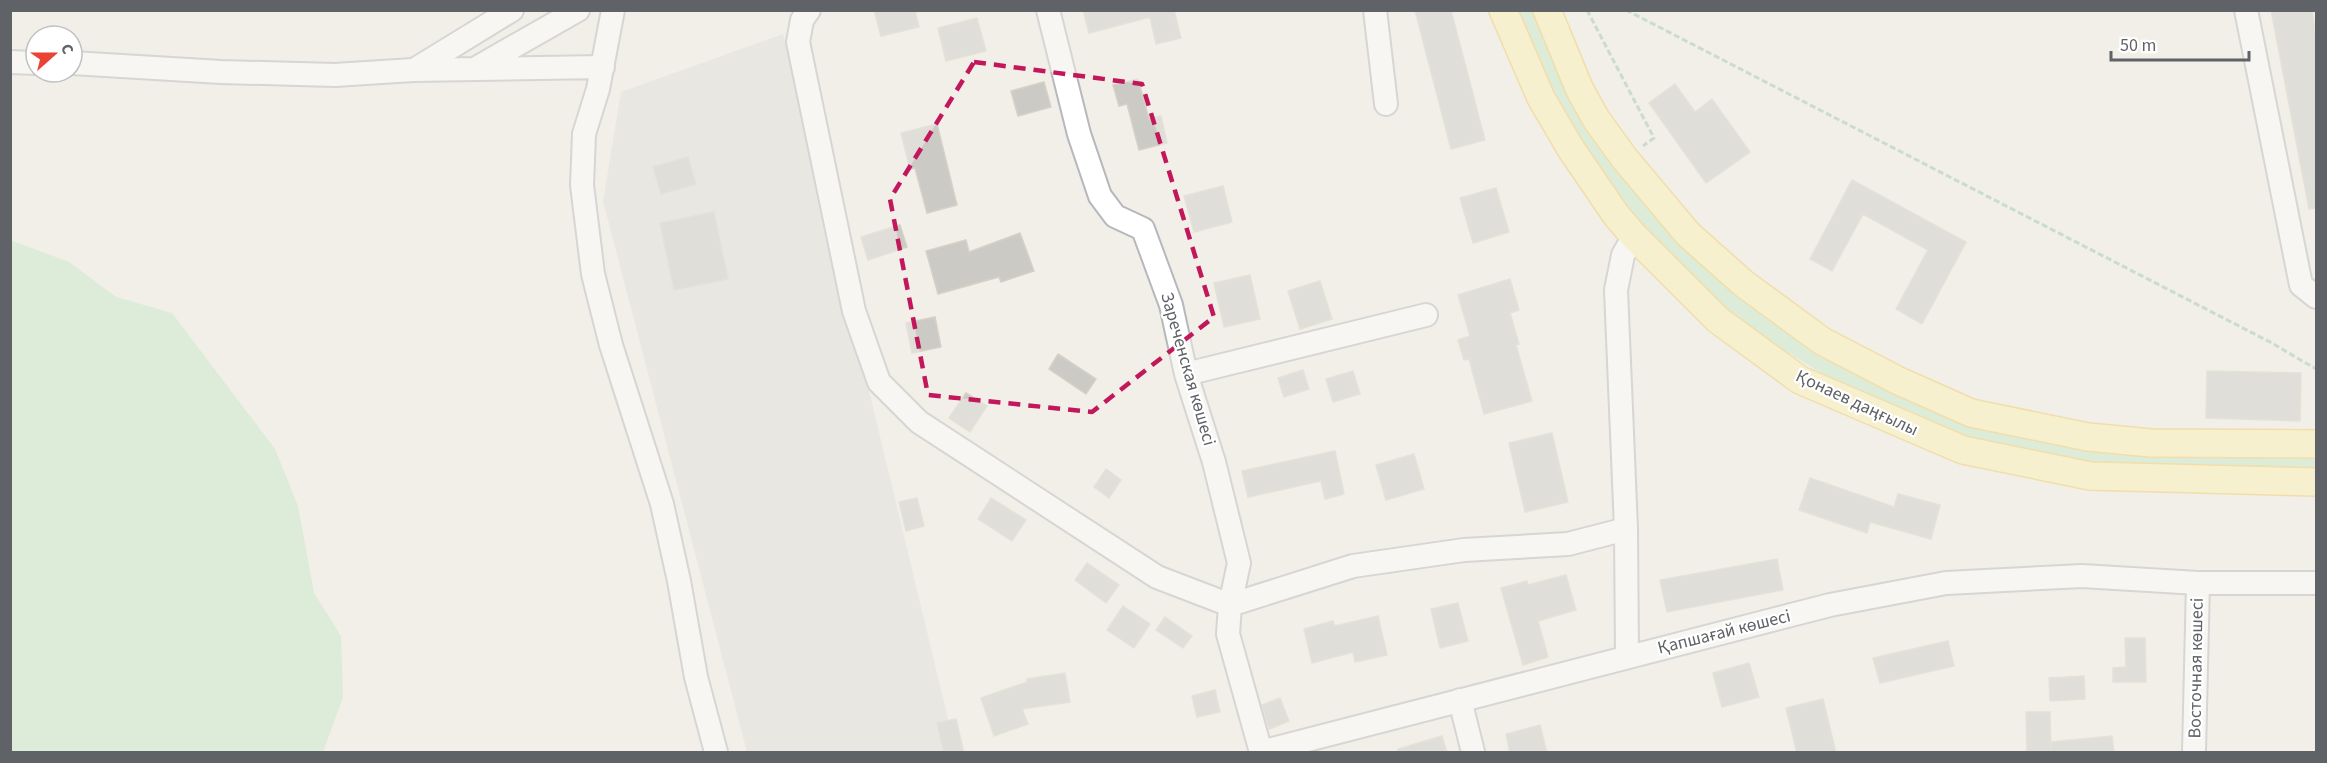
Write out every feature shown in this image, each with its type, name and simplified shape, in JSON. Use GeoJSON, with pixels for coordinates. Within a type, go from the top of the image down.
{"type":"FeatureCollection","features":[{"type":"Feature","properties":{"kind":"main road","name":"Қонаев даңғылы"},"geometry":{"type":"LineString","coordinates":[[1503,10],[1541,98],[1565,139],[1617,215],[1634,236],[1718,320],[1800,380],[1963,450],[2090,476],[2316,482]]}},
{"type":"Feature","properties":{"kind":"main road","name":"Қонаев даңғылы"},"geometry":{"type":"LineString","coordinates":[[1547,10],[1579,88],[1596,119],[1624,159],[1688,234],[1743,283],[1822,341],[1899,381],[1971,413],[2088,437],[2141,442],[2316,444]]}},
{"type":"Feature","properties":{"kind":"street"},"geometry":{"type":"LineString","coordinates":[[413,70],[512,10]]}},
{"type":"Feature","properties":{"kind":"street"},"geometry":{"type":"LineString","coordinates":[[474,69],[578,10]]}},
{"type":"Feature","properties":{"kind":"street"},"geometry":{"type":"LineString","coordinates":[[613,10],[603,67],[584,134],[582,185],[593,274],[611,345],[662,504],[679,581],[696,677],[716,753]]}},
{"type":"Feature","properties":{"kind":"street"},"geometry":{"type":"LineString","coordinates":[[809,10],[802,20],[798,42],[854,312],[879,382],[919,422],[1157,577],[1230,605],[1353,566],[1464,550],[1568,544],[1626,529]]}},
{"type":"Feature","properties":{"kind":"street","name":"Зареченская көшесі"},"geometry":{"type":"LineString","coordinates":[[1048,10],[1079,134],[1101,196],[1115,216],[1143,229],[1171,305],[1186,374],[1214,462],[1239,564],[1230,605],[1228,634],[1261,752]]}},
{"type":"Feature","properties":{"kind":"street"},"geometry":{"type":"LineString","coordinates":[[1375,10],[1386,104]]}},
{"type":"Feature","properties":{"kind":"street"},"geometry":{"type":"LineString","coordinates":[[2246,10],[2301,285],[2316,297]]}},
{"type":"Feature","properties":{"kind":"street"},"geometry":{"type":"LineString","coordinates":[[84,64],[232,73],[335,75],[413,70],[603,67]]}},
{"type":"Feature","properties":{"kind":"street"},"geometry":{"type":"LineString","coordinates":[[1627,656],[1626,529],[1616,290],[1623,255],[1634,236]]}},
{"type":"Feature","properties":{"kind":"street"},"geometry":{"type":"LineString","coordinates":[[1186,374],[1426,315]]}},
{"type":"Feature","properties":{"kind":"street","name":"Қапшағай көшесі"},"geometry":{"type":"LineString","coordinates":[[1261,752],[1830,605],[1947,583],[2082,576],[2198,583],[2316,583]]}},
{"type":"Feature","properties":{"kind":"street","name":"Восточная көшесі"},"geometry":{"type":"LineString","coordinates":[[2194,753],[2198,583]]}},
{"type":"Feature","properties":{"kind":"street"},"geometry":{"type":"LineString","coordinates":[[1460,700],[1473,753]]}},
{"type":"Feature","properties":{"kind":"path"},"geometry":{"type":"LineString","coordinates":[[1587,10],[1654,138],[1624,159]]}},
{"type":"Feature","properties":{"kind":"path"},"geometry":{"type":"LineString","coordinates":[[1626,10],[2270,342],[2316,369]]}},
{"type":"Feature","properties":{"kind":"highlighted area"},"geometry":{"type":"Polygon","coordinates":[[[974,62],[1142,84],[1214,317],[1092,412],[928,395],[890,199],[974,62]]]}},
{"type":"Feature","properties":{"kind":"shaded area"},"geometry":{"type":"Polygon","coordinates":[[[783,34],[956,752],[747,752],[603,201],[621,92],[783,34]]]}},
{"type":"Feature","properties":{"kind":"green space"},"geometry":{"type":"Polygon","coordinates":[[[1513,11],[1539,11],[1718,278],[1767,318],[1863,376],[1971,422],[2063,446],[2170,454],[2316,454],[2316,471],[2057,463],[1969,439],[1855,394],[1755,332],[1707,293],[1626,211],[1560,116],[1513,11]]]}},
{"type":"Feature","properties":{"kind":"green space"},"geometry":{"type":"Polygon","coordinates":[[[10,240],[69,262],[116,297],[172,313],[275,449],[298,506],[314,593],[341,636],[343,697],[323,752],[11,752],[10,240]]]}},
{"type":"Feature","properties":{"kind":"building"},"geometry":{"type":"Polygon","coordinates":[[[874,10],[915,10],[919,27],[881,36],[874,10]]]}},
{"type":"Feature","properties":{"kind":"building"},"geometry":{"type":"Polygon","coordinates":[[[1083,10],[1174,10],[1181,38],[1156,44],[1150,17],[1089,33],[1083,10]]]}},
{"type":"Feature","properties":{"kind":"building"},"geometry":{"type":"Polygon","coordinates":[[[1415,10],[1451,10],[1485,140],[1451,149],[1415,10]]]}},
{"type":"Feature","properties":{"kind":"building"},"geometry":{"type":"Polygon","coordinates":[[[2271,10],[2312,10],[2316,36],[2316,208],[2309,209],[2271,10]]]}},
{"type":"Feature","properties":{"kind":"building"},"geometry":{"type":"Polygon","coordinates":[[[977,18],[986,51],[946,61],[938,28],[977,18]]]}},
{"type":"Feature","properties":{"kind":"building"},"geometry":{"type":"Polygon","coordinates":[[[1138,79],[1149,119],[1161,116],[1167,143],[1139,150],[1127,104],[1119,106],[1113,85],[1138,79]]]}},
{"type":"Feature","properties":{"kind":"building"},"geometry":{"type":"Polygon","coordinates":[[[1044,82],[1051,107],[1018,116],[1011,91],[1044,82]]]}},
{"type":"Feature","properties":{"kind":"building"},"geometry":{"type":"Polygon","coordinates":[[[1675,84],[1695,112],[1712,99],[1750,152],[1706,183],[1649,103],[1675,84]]]}},
{"type":"Feature","properties":{"kind":"building"},"geometry":{"type":"Polygon","coordinates":[[[937,124],[957,205],[927,213],[915,168],[910,169],[901,133],[937,124]]]}},
{"type":"Feature","properties":{"kind":"building"},"geometry":{"type":"Polygon","coordinates":[[[688,157],[696,184],[661,194],[653,167],[688,157]]]}},
{"type":"Feature","properties":{"kind":"building"},"geometry":{"type":"Polygon","coordinates":[[[1852,180],[1966,242],[1922,324],[1896,309],[1928,250],[1863,214],[1832,271],[1810,259],[1852,180]]]}},
{"type":"Feature","properties":{"kind":"building"},"geometry":{"type":"Polygon","coordinates":[[[1223,186],[1232,222],[1194,232],[1184,196],[1223,186]]]}},
{"type":"Feature","properties":{"kind":"building"},"geometry":{"type":"Polygon","coordinates":[[[1496,188],[1509,232],[1473,243],[1460,198],[1496,188]]]}},
{"type":"Feature","properties":{"kind":"building"},"geometry":{"type":"Polygon","coordinates":[[[714,212],[728,279],[674,290],[660,223],[714,212]]]}},
{"type":"Feature","properties":{"kind":"building"},"geometry":{"type":"Polygon","coordinates":[[[900,225],[907,247],[868,260],[861,237],[900,225]]]}},
{"type":"Feature","properties":{"kind":"building"},"geometry":{"type":"Polygon","coordinates":[[[1020,233],[1034,271],[1001,282],[999,277],[938,294],[926,251],[966,240],[969,252],[1020,233]]]}},
{"type":"Feature","properties":{"kind":"building"},"geometry":{"type":"Polygon","coordinates":[[[1250,275],[1260,319],[1224,327],[1214,283],[1250,275]]]}},
{"type":"Feature","properties":{"kind":"building"},"geometry":{"type":"Polygon","coordinates":[[[1510,279],[1519,310],[1510,313],[1519,344],[1516,345],[1532,401],[1484,414],[1469,359],[1464,360],[1458,340],[1470,336],[1458,295],[1510,279]]]}},
{"type":"Feature","properties":{"kind":"building"},"geometry":{"type":"Polygon","coordinates":[[[1320,281],[1332,319],[1300,329],[1288,291],[1320,281]]]}},
{"type":"Feature","properties":{"kind":"building"},"geometry":{"type":"Polygon","coordinates":[[[935,317],[941,347],[912,353],[906,323],[935,317]]]}},
{"type":"Feature","properties":{"kind":"building"},"geometry":{"type":"Polygon","coordinates":[[[1058,354],[1096,379],[1086,394],[1049,369],[1058,354]]]}},
{"type":"Feature","properties":{"kind":"building"},"geometry":{"type":"Polygon","coordinates":[[[1303,370],[1309,389],[1284,397],[1278,378],[1303,370]]]}},
{"type":"Feature","properties":{"kind":"building"},"geometry":{"type":"Polygon","coordinates":[[[1353,371],[1360,394],[1333,402],[1326,379],[1353,371]]]}},
{"type":"Feature","properties":{"kind":"building"},"geometry":{"type":"Polygon","coordinates":[[[2207,371],[2301,373],[2300,421],[2206,418],[2207,371]]]}},
{"type":"Feature","properties":{"kind":"building"},"geometry":{"type":"Polygon","coordinates":[[[966,393],[987,406],[970,432],[949,418],[966,393]]]}},
{"type":"Feature","properties":{"kind":"building"},"geometry":{"type":"Polygon","coordinates":[[[1552,433],[1568,502],[1525,512],[1509,443],[1552,433]]]}},
{"type":"Feature","properties":{"kind":"building"},"geometry":{"type":"Polygon","coordinates":[[[1335,451],[1344,494],[1325,499],[1321,481],[1248,497],[1242,471],[1335,451]]]}},
{"type":"Feature","properties":{"kind":"building"},"geometry":{"type":"Polygon","coordinates":[[[1414,454],[1424,489],[1386,500],[1376,465],[1414,454]]]}},
{"type":"Feature","properties":{"kind":"building"},"geometry":{"type":"Polygon","coordinates":[[[1106,469],[1121,480],[1109,498],[1094,487],[1106,469]]]}},
{"type":"Feature","properties":{"kind":"building"},"geometry":{"type":"Polygon","coordinates":[[[1810,478],[1894,507],[1898,494],[1940,505],[1931,539],[1870,522],[1867,533],[1799,510],[1810,478]]]}},
{"type":"Feature","properties":{"kind":"building"},"geometry":{"type":"Polygon","coordinates":[[[917,498],[924,526],[906,531],[899,502],[917,498]]]}},
{"type":"Feature","properties":{"kind":"building"},"geometry":{"type":"Polygon","coordinates":[[[991,498],[1026,520],[1012,541],[978,519],[991,498]]]}},
{"type":"Feature","properties":{"kind":"building"},"geometry":{"type":"Polygon","coordinates":[[[1777,559],[1783,590],[1667,612],[1660,580],[1777,559]]]}},
{"type":"Feature","properties":{"kind":"building"},"geometry":{"type":"Polygon","coordinates":[[[1087,563],[1119,585],[1106,603],[1075,580],[1087,563]]]}},
{"type":"Feature","properties":{"kind":"building"},"geometry":{"type":"Polygon","coordinates":[[[1566,575],[1576,610],[1538,621],[1548,657],[1523,665],[1501,588],[1527,581],[1528,585],[1566,575]]]}},
{"type":"Feature","properties":{"kind":"building"},"geometry":{"type":"Polygon","coordinates":[[[1458,603],[1468,641],[1440,648],[1431,609],[1458,603]]]}},
{"type":"Feature","properties":{"kind":"building"},"geometry":{"type":"Polygon","coordinates":[[[1123,606],[1150,624],[1134,648],[1107,630],[1123,606]]]}},
{"type":"Feature","properties":{"kind":"building"},"geometry":{"type":"Polygon","coordinates":[[[1378,616],[1387,655],[1355,662],[1353,652],[1312,663],[1304,629],[1333,621],[1335,626],[1378,616]]]}},
{"type":"Feature","properties":{"kind":"building"},"geometry":{"type":"Polygon","coordinates":[[[1165,617],[1192,636],[1183,648],[1156,630],[1165,617]]]}},
{"type":"Feature","properties":{"kind":"building"},"geometry":{"type":"Polygon","coordinates":[[[2125,638],[2145,638],[2146,682],[2113,682],[2113,668],[2126,667],[2125,638]]]}},
{"type":"Feature","properties":{"kind":"building"},"geometry":{"type":"Polygon","coordinates":[[[1948,641],[1954,666],[1880,683],[1873,658],[1948,641]]]}},
{"type":"Feature","properties":{"kind":"building"},"geometry":{"type":"Polygon","coordinates":[[[1749,663],[1759,697],[1722,707],[1713,673],[1749,663]]]}},
{"type":"Feature","properties":{"kind":"building"},"geometry":{"type":"Polygon","coordinates":[[[1065,673],[1070,702],[1022,709],[1028,724],[994,736],[981,698],[1027,682],[1027,679],[1065,673]]]}},
{"type":"Feature","properties":{"kind":"building"},"geometry":{"type":"Polygon","coordinates":[[[2084,676],[2085,699],[2050,701],[2049,678],[2084,676]]]}},
{"type":"Feature","properties":{"kind":"building"},"geometry":{"type":"Polygon","coordinates":[[[1215,690],[1220,712],[1197,717],[1192,696],[1215,690]]]}},
{"type":"Feature","properties":{"kind":"building"},"geometry":{"type":"Polygon","coordinates":[[[1280,698],[1289,721],[1269,729],[1262,705],[1280,698]]]}},
{"type":"Feature","properties":{"kind":"building"},"geometry":{"type":"Polygon","coordinates":[[[1823,699],[1836,753],[1797,753],[1786,708],[1823,699]]]}},
{"type":"Feature","properties":{"kind":"building"},"geometry":{"type":"Polygon","coordinates":[[[2026,712],[2050,712],[2051,753],[2027,753],[2026,712]]]}},
{"type":"Feature","properties":{"kind":"building"},"geometry":{"type":"Polygon","coordinates":[[[956,719],[964,753],[944,753],[937,723],[956,719]]]}},
{"type":"Feature","properties":{"kind":"building"},"geometry":{"type":"Polygon","coordinates":[[[1540,725],[1547,753],[1510,753],[1506,734],[1540,725]]]}},
{"type":"Feature","properties":{"kind":"building"},"geometry":{"type":"Polygon","coordinates":[[[1442,736],[1447,753],[1398,753],[1398,749],[1442,736]]]}},
{"type":"Feature","properties":{"kind":"building"},"geometry":{"type":"Polygon","coordinates":[[[2112,736],[2114,753],[2051,753],[2051,742],[2112,736]]]}}]}
